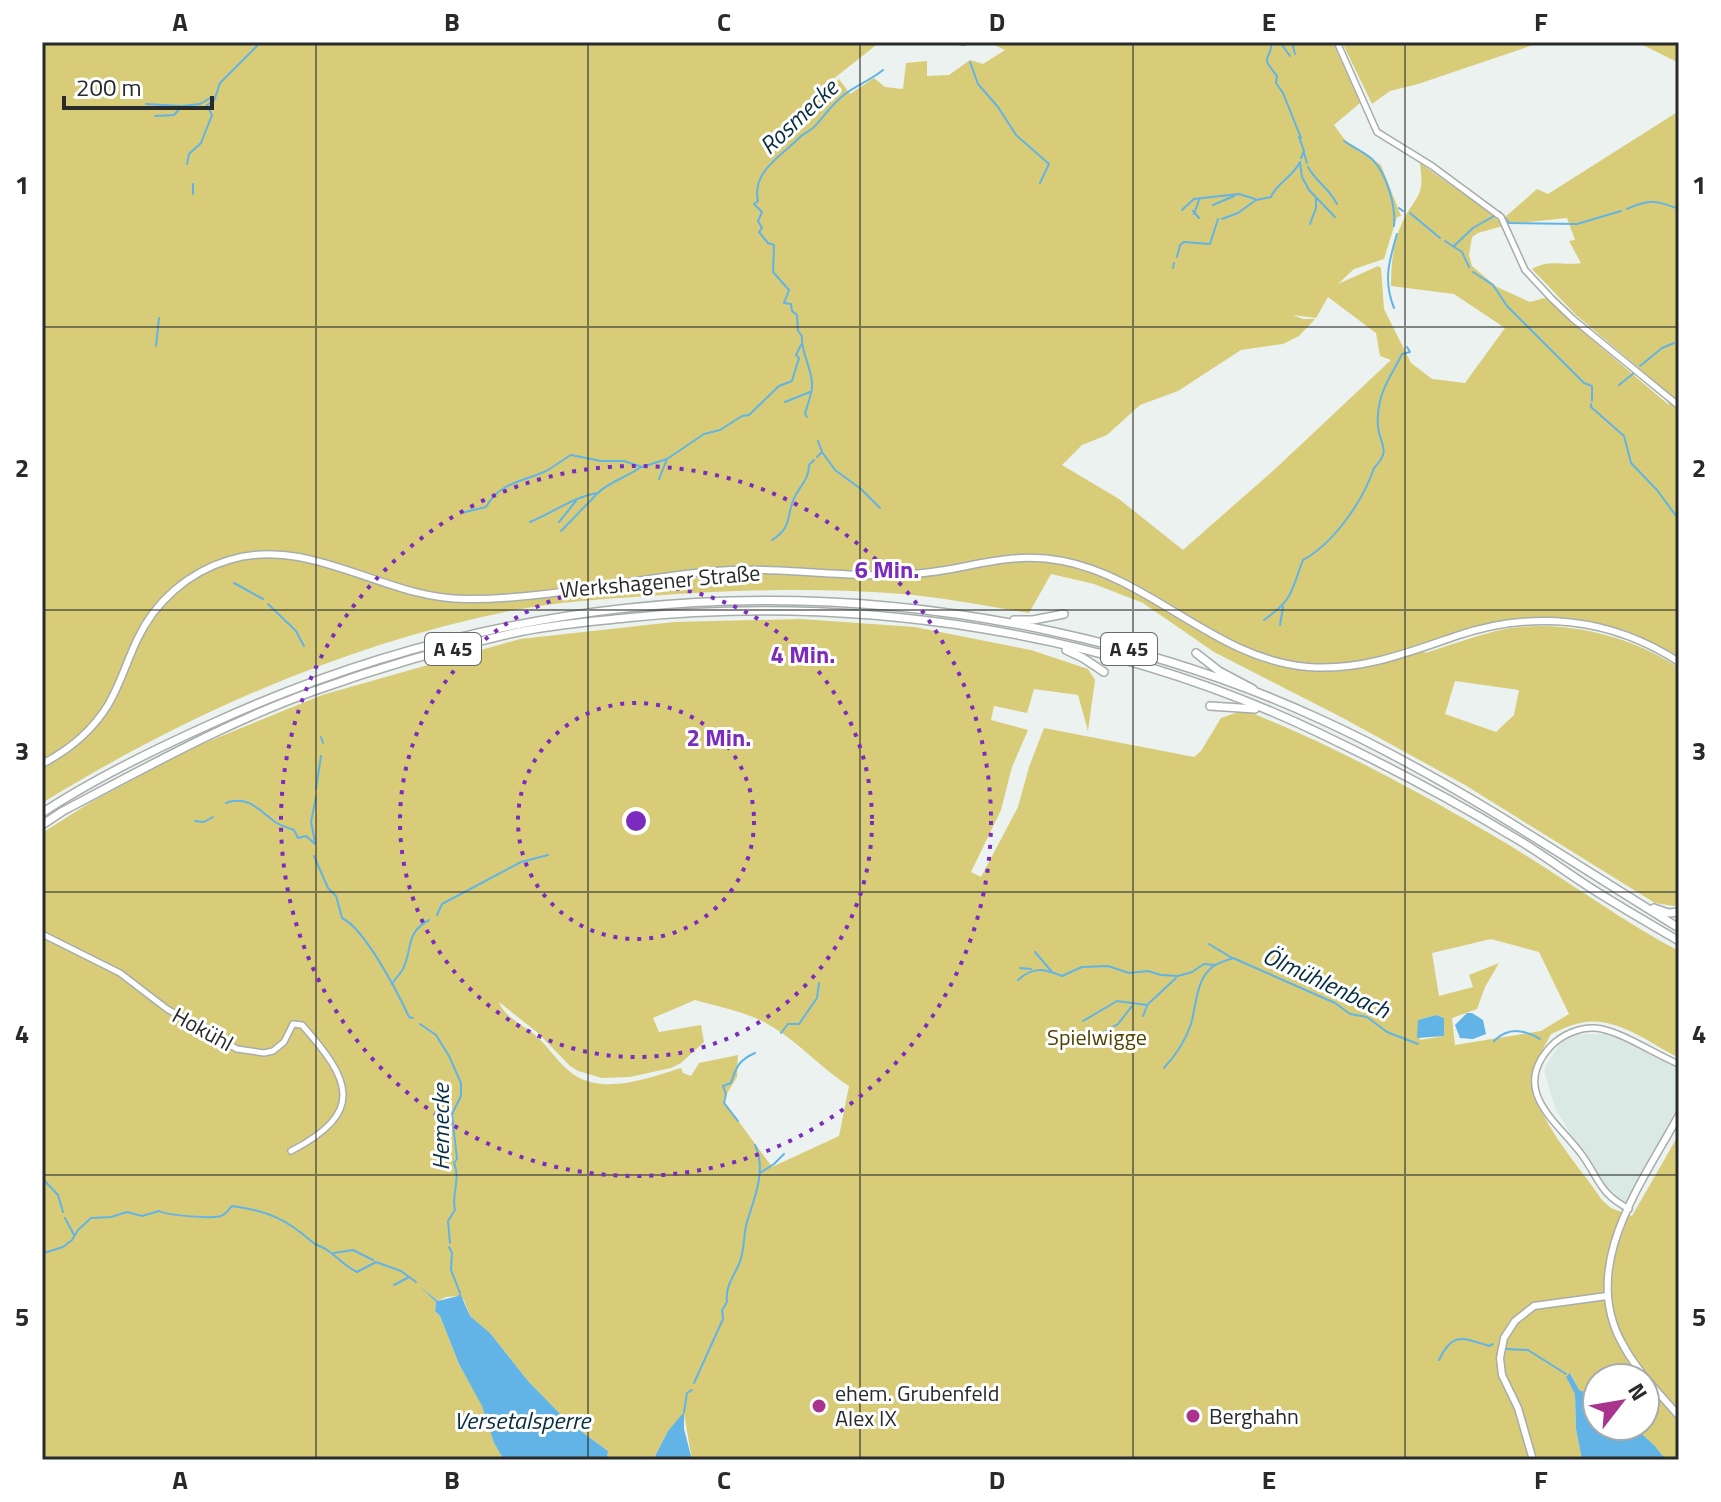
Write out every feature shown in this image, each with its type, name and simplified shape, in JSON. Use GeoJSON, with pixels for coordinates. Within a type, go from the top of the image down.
{"type":"FeatureCollection","features":[{"type":"Feature","properties":{"kind":"highway","name":"A 45"},"geometry":{"type":"LineString","coordinates":[[42,813],[180,738],[244,709],[441,640],[512,624],[627,607],[731,599],[810,600],[911,607],[996,619],[1117,646],[1187,666],[1322,719],[1402,761],[1679,928]]}},
{"type":"Feature","properties":{"kind":"highway","name":"A 45"},"geometry":{"type":"LineString","coordinates":[[42,825],[63,811],[251,716],[365,675],[516,632],[659,615],[731,610],[803,610],[899,619],[1038,640],[1115,657],[1183,678],[1274,713],[1406,777],[1512,835],[1597,893],[1679,941]]}},
{"type":"Feature","properties":{"kind":"highway"},"geometry":{"type":"LineString","coordinates":[[996,619],[1033,620],[1064,614]]}},
{"type":"Feature","properties":{"kind":"highway"},"geometry":{"type":"LineString","coordinates":[[1038,640],[1083,658],[1104,672]]}},
{"type":"Feature","properties":{"kind":"highway"},"geometry":{"type":"LineString","coordinates":[[1196,653],[1219,671],[1258,693]]}},
{"type":"Feature","properties":{"kind":"highway"},"geometry":{"type":"LineString","coordinates":[[1210,706],[1249,707],[1274,713]]}},
{"type":"Feature","properties":{"kind":"highway"},"geometry":{"type":"LineString","coordinates":[[1625,895],[1661,911],[1679,912]]}},
{"type":"Feature","properties":{"kind":"main road","name":"Werkshagener Straße"},"geometry":{"type":"LineString","coordinates":[[42,764],[69,748],[99,719],[111,700],[140,633],[169,595],[210,567],[230,559],[264,554],[300,556],[428,596],[472,600],[717,571],[913,574],[1002,558],[1039,558],[1078,565],[1116,578],[1231,646],[1256,656],[1302,667],[1344,667],[1378,662],[1478,629],[1521,621],[1550,620],[1582,622],[1619,632],[1639,639],[1679,662]]}},
{"type":"Feature","properties":{"kind":"main road"},"geometry":{"type":"LineString","coordinates":[[1679,1115],[1629,1209],[1611,1252],[1607,1272],[1607,1296],[1614,1327],[1628,1355],[1679,1416]]}},
{"type":"Feature","properties":{"kind":"main road"},"geometry":{"type":"LineString","coordinates":[[1533,1460],[1518,1408],[1502,1375],[1500,1358],[1504,1338],[1515,1321],[1534,1306],[1607,1296]]}},
{"type":"Feature","properties":{"kind":"street"},"geometry":{"type":"LineString","coordinates":[[1337,42],[1377,132],[1432,166],[1501,217],[1525,270],[1552,299],[1679,406]]}},
{"type":"Feature","properties":{"kind":"street","name":"Hokühl"},"geometry":{"type":"LineString","coordinates":[[42,934],[120,973],[167,1009],[237,1049],[269,1053],[281,1046],[293,1024],[302,1025],[337,1069],[343,1085],[343,1097],[338,1115],[330,1126],[291,1151]]}},
{"type":"Feature","properties":{"kind":"street"},"geometry":{"type":"LineString","coordinates":[[1629,1209],[1608,1197],[1581,1154],[1542,1110],[1537,1090],[1537,1068],[1553,1044],[1570,1033],[1594,1028],[1608,1031],[1679,1064]]}},
{"type":"Feature","properties":{"kind":"shaded area"},"geometry":{"type":"Polygon","coordinates":[[[1608,1034],[1679,1067],[1679,1105],[1625,1203],[1605,1190],[1556,1110],[1545,1075],[1545,1067],[1559,1045],[1572,1035],[1608,1034]]]}},
{"type":"Feature","properties":{"kind":"green space"},"geometry":{"type":"Polygon","coordinates":[[[42,42],[880,42],[827,84],[803,115],[839,79],[850,94],[874,78],[885,87],[903,89],[906,63],[927,61],[927,76],[949,75],[970,60],[983,64],[1005,50],[988,42],[1333,42],[1360,103],[1334,125],[1345,140],[1381,165],[1401,216],[1397,217],[1384,259],[1354,269],[1338,284],[1378,266],[1381,268],[1384,309],[1411,363],[1432,379],[1465,383],[1505,328],[1454,294],[1391,286],[1396,238],[1420,190],[1420,163],[1493,215],[1503,226],[1472,237],[1469,255],[1472,266],[1497,287],[1530,302],[1548,297],[1568,319],[1670,406],[1653,380],[1576,315],[1532,269],[1550,263],[1581,263],[1569,241],[1575,240],[1567,218],[1509,224],[1504,218],[1537,189],[1548,194],[1679,111],[1679,657],[1624,630],[1564,619],[1506,622],[1423,650],[1425,653],[1496,631],[1542,626],[1615,638],[1638,646],[1679,668],[1679,904],[1655,903],[1465,785],[1214,652],[1143,603],[1094,584],[1051,574],[1029,613],[903,594],[808,590],[713,592],[562,603],[448,625],[327,663],[268,686],[152,741],[42,803],[42,42]],[[1328,297],[1316,318],[1293,315],[1315,319],[1299,336],[1283,344],[1241,350],[1178,391],[1140,405],[1107,435],[1082,445],[1062,465],[1119,499],[1183,550],[1391,360],[1380,356],[1376,333],[1328,297]],[[1455,681],[1445,714],[1496,732],[1514,715],[1519,690],[1455,681]]]}},
{"type":"Feature","properties":{"kind":"green space"},"geometry":{"type":"Polygon","coordinates":[[[1342,42],[1542,42],[1390,91],[1372,104],[1342,42]]]}},
{"type":"Feature","properties":{"kind":"green space"},"geometry":{"type":"Polygon","coordinates":[[[1637,42],[1679,42],[1679,63],[1637,42]]]}},
{"type":"Feature","properties":{"kind":"green space","name":"Spielwigge"},"geometry":{"type":"Polygon","coordinates":[[[801,619],[915,627],[1031,650],[1088,669],[1095,680],[1088,731],[1078,695],[1034,689],[1027,713],[994,706],[991,720],[1028,730],[1012,767],[1001,810],[971,872],[981,877],[1018,807],[1044,728],[1194,757],[1221,718],[1244,710],[1312,739],[1412,789],[1509,845],[1679,951],[1679,1058],[1619,1027],[1606,1023],[1580,1023],[1551,1034],[1536,1062],[1533,1079],[1544,1116],[1567,1153],[1602,1200],[1611,1208],[1632,1216],[1679,1134],[1679,1460],[1666,1460],[1651,1442],[1661,1442],[1661,1362],[1581,1362],[1581,1392],[1571,1374],[1568,1381],[1575,1393],[1576,1429],[1582,1460],[692,1460],[684,1414],[668,1431],[653,1460],[607,1460],[608,1451],[567,1421],[528,1381],[490,1333],[470,1316],[464,1300],[458,1296],[438,1301],[424,1289],[436,1302],[435,1311],[482,1405],[494,1443],[504,1460],[42,1460],[42,833],[91,802],[192,748],[322,695],[520,639],[674,622],[801,619]],[[1491,939],[1432,953],[1439,996],[1473,987],[1469,975],[1499,963],[1477,1009],[1452,1018],[1455,1045],[1541,1031],[1569,1014],[1539,952],[1491,939]],[[695,1000],[653,1018],[659,1032],[701,1025],[704,1042],[681,1063],[630,1077],[602,1078],[570,1066],[538,1033],[499,1002],[509,1016],[539,1038],[568,1070],[594,1083],[623,1083],[681,1068],[683,1073],[691,1076],[699,1063],[738,1055],[737,1077],[723,1100],[772,1167],[839,1136],[849,1086],[762,1021],[695,1000]],[[1436,1015],[1418,1020],[1420,1040],[1444,1036],[1444,1018],[1436,1015]]]}},
{"type":"Feature","properties":{"kind":"water"},"geometry":{"type":"Polygon","coordinates":[[[1467,1013],[1483,1020],[1486,1034],[1473,1039],[1460,1038],[1455,1025],[1467,1013]]]}},
{"type":"Feature","properties":{"kind":"water"},"geometry":{"type":"Polygon","coordinates":[[[1436,1015],[1444,1018],[1444,1036],[1417,1038],[1418,1020],[1436,1015]]]}},
{"type":"Feature","properties":{"kind":"water","name":"Versetalsperre"},"geometry":{"type":"Polygon","coordinates":[[[421,1287],[438,1301],[460,1293],[470,1316],[490,1333],[528,1381],[567,1421],[608,1451],[607,1460],[504,1460],[494,1443],[482,1406],[435,1311],[436,1302],[421,1287]]]}},
{"type":"Feature","properties":{"kind":"water"},"geometry":{"type":"Polygon","coordinates":[[[1570,1373],[1581,1391],[1581,1442],[1651,1442],[1666,1460],[1582,1460],[1576,1429],[1575,1394],[1566,1377],[1570,1373]]]}},
{"type":"Feature","properties":{"kind":"water"},"geometry":{"type":"Polygon","coordinates":[[[684,1412],[684,1429],[692,1460],[653,1460],[668,1431],[684,1412]]]}},
{"type":"Feature","properties":{"kind":"waterway","name":"Hemecke"},"geometry":{"type":"LineString","coordinates":[[187,164],[189,154],[201,143],[212,115],[207,105],[214,101],[220,83],[257,46],[257,42]]}},
{"type":"Feature","properties":{"kind":"waterway"},"geometry":{"type":"LineString","coordinates":[[1272,42],[1267,61],[1277,76],[1276,83],[1301,138]]}},
{"type":"Feature","properties":{"kind":"waterway"},"geometry":{"type":"LineString","coordinates":[[1280,42],[1290,56]]}},
{"type":"Feature","properties":{"kind":"waterway"},"geometry":{"type":"LineString","coordinates":[[1292,42],[1295,54]]}},
{"type":"Feature","properties":{"kind":"waterway"},"geometry":{"type":"LineString","coordinates":[[970,62],[978,84],[1016,135],[1049,164],[1040,183]]}},
{"type":"Feature","properties":{"kind":"waterway","name":"Rosmecke"},"geometry":{"type":"LineString","coordinates":[[807,417],[805,414],[812,382],[802,336],[798,331],[797,315],[792,311],[791,304],[784,303],[789,290],[773,272],[774,245],[768,243],[759,232],[762,228],[758,221],[762,212],[754,204],[758,201],[757,190],[770,164],[813,128],[841,98],[883,70]]}},
{"type":"Feature","properties":{"kind":"waterway"},"geometry":{"type":"LineString","coordinates":[[155,116],[174,115],[182,106],[200,104],[212,97]]}},
{"type":"Feature","properties":{"kind":"waterway"},"geometry":{"type":"LineString","coordinates":[[146,104],[181,106]]}},
{"type":"Feature","properties":{"kind":"waterway"},"geometry":{"type":"LineString","coordinates":[[1299,137],[1304,151],[1301,158]]}},
{"type":"Feature","properties":{"kind":"waterway"},"geometry":{"type":"LineString","coordinates":[[1344,141],[1372,159],[1382,173],[1392,200],[1394,226]]}},
{"type":"Feature","properties":{"kind":"waterway"},"geometry":{"type":"LineString","coordinates":[[1304,153],[1307,163]]}},
{"type":"Feature","properties":{"kind":"waterway"},"geometry":{"type":"LineString","coordinates":[[1222,219],[1238,213],[1256,200],[1271,197],[1300,162]]}},
{"type":"Feature","properties":{"kind":"waterway"},"geometry":{"type":"LineString","coordinates":[[1300,163],[1302,177],[1309,190],[1335,217]]}},
{"type":"Feature","properties":{"kind":"waterway"},"geometry":{"type":"LineString","coordinates":[[1308,167],[1337,204]]}},
{"type":"Feature","properties":{"kind":"waterway","name":"Hemecke"},"geometry":{"type":"LineString","coordinates":[[193,184],[193,194]]}},
{"type":"Feature","properties":{"kind":"waterway"},"geometry":{"type":"LineString","coordinates":[[1182,210],[1194,199],[1239,194],[1255,199]]}},
{"type":"Feature","properties":{"kind":"waterway"},"geometry":{"type":"LineString","coordinates":[[1213,205],[1234,196]]}},
{"type":"Feature","properties":{"kind":"waterway"},"geometry":{"type":"LineString","coordinates":[[1310,224],[1316,199]]}},
{"type":"Feature","properties":{"kind":"waterway"},"geometry":{"type":"LineString","coordinates":[[1194,214],[1199,200]]}},
{"type":"Feature","properties":{"kind":"waterway"},"geometry":{"type":"LineString","coordinates":[[1627,209],[1653,202],[1679,209]]}},
{"type":"Feature","properties":{"kind":"waterway"},"geometry":{"type":"LineString","coordinates":[[1399,208],[1403,211]]}},
{"type":"Feature","properties":{"kind":"waterway"},"geometry":{"type":"LineString","coordinates":[[1193,211],[1199,218]]}},
{"type":"Feature","properties":{"kind":"waterway"},"geometry":{"type":"LineString","coordinates":[[1500,212],[1509,223],[1577,224],[1621,211]]}},
{"type":"Feature","properties":{"kind":"waterway"},"geometry":{"type":"LineString","coordinates":[[1410,213],[1440,238]]}},
{"type":"Feature","properties":{"kind":"waterway"},"geometry":{"type":"LineString","coordinates":[[1454,246],[1473,228],[1494,216]]}},
{"type":"Feature","properties":{"kind":"waterway"},"geometry":{"type":"LineString","coordinates":[[1177,257],[1184,242],[1210,244],[1218,219]]}},
{"type":"Feature","properties":{"kind":"waterway"},"geometry":{"type":"LineString","coordinates":[[1394,308],[1388,280],[1397,234]]}},
{"type":"Feature","properties":{"kind":"waterway"},"geometry":{"type":"LineString","coordinates":[[1445,241],[1462,252],[1469,267]]}},
{"type":"Feature","properties":{"kind":"waterway"},"geometry":{"type":"LineString","coordinates":[[1173,268],[1174,263]]}},
{"type":"Feature","properties":{"kind":"waterway"},"geometry":{"type":"LineString","coordinates":[[1473,272],[1493,285],[1507,306],[1584,383],[1592,386],[1592,401]]}},
{"type":"Feature","properties":{"kind":"waterway"},"geometry":{"type":"LineString","coordinates":[[156,346],[159,318]]}},
{"type":"Feature","properties":{"kind":"waterway"},"geometry":{"type":"LineString","coordinates":[[1640,366],[1662,348],[1674,343]]}},
{"type":"Feature","properties":{"kind":"waterway"},"geometry":{"type":"LineString","coordinates":[[461,513],[486,507],[504,488],[544,472],[571,455],[601,461],[624,461],[642,467],[667,459],[704,434],[720,430],[749,415],[779,386],[792,381],[799,358],[796,355],[801,345]]}},
{"type":"Feature","properties":{"kind":"waterway"},"geometry":{"type":"LineString","coordinates":[[1264,620],[1286,600],[1303,560],[1326,543],[1363,494],[1384,452],[1378,424],[1380,401],[1402,354],[1410,352],[1407,347]]}},
{"type":"Feature","properties":{"kind":"waterway"},"geometry":{"type":"LineString","coordinates":[[1619,385],[1634,373]]}},
{"type":"Feature","properties":{"kind":"waterway"},"geometry":{"type":"LineString","coordinates":[[785,402],[810,392]]}},
{"type":"Feature","properties":{"kind":"waterway"},"geometry":{"type":"LineString","coordinates":[[1591,404],[1624,436],[1631,463],[1657,490],[1679,520]]}},
{"type":"Feature","properties":{"kind":"waterway","name":"Rosmecke"},"geometry":{"type":"LineString","coordinates":[[817,457],[822,452],[818,441]]}},
{"type":"Feature","properties":{"kind":"waterway"},"geometry":{"type":"LineString","coordinates":[[822,452],[835,470],[880,508]]}},
{"type":"Feature","properties":{"kind":"waterway"},"geometry":{"type":"LineString","coordinates":[[659,479],[667,459]]}},
{"type":"Feature","properties":{"kind":"waterway","name":"Rosmecke"},"geometry":{"type":"LineString","coordinates":[[772,540],[786,527],[793,501],[814,460]]}},
{"type":"Feature","properties":{"kind":"waterway"},"geometry":{"type":"LineString","coordinates":[[530,522],[572,501],[598,493],[641,467]]}},
{"type":"Feature","properties":{"kind":"waterway"},"geometry":{"type":"LineString","coordinates":[[561,531],[596,495]]}},
{"type":"Feature","properties":{"kind":"waterway"},"geometry":{"type":"LineString","coordinates":[[559,522],[576,501]]}},
{"type":"Feature","properties":{"kind":"waterway"},"geometry":{"type":"LineString","coordinates":[[234,583],[263,599]]}},
{"type":"Feature","properties":{"kind":"waterway"},"geometry":{"type":"LineString","coordinates":[[268,604],[296,631],[304,646]]}},
{"type":"Feature","properties":{"kind":"waterway"},"geometry":{"type":"LineString","coordinates":[[1280,625],[1283,607]]}},
{"type":"Feature","properties":{"kind":"waterway"},"geometry":{"type":"LineString","coordinates":[[321,737],[323,743]]}},
{"type":"Feature","properties":{"kind":"waterway"},"geometry":{"type":"LineString","coordinates":[[316,789],[321,756]]}},
{"type":"Feature","properties":{"kind":"waterway"},"geometry":{"type":"LineString","coordinates":[[315,842],[311,822],[316,797]]}},
{"type":"Feature","properties":{"kind":"waterway","name":"Hemecke"},"geometry":{"type":"LineString","coordinates":[[226,803],[247,802],[275,822],[294,830],[298,838],[306,836],[315,844]]}},
{"type":"Feature","properties":{"kind":"waterway","name":"Hemecke"},"geometry":{"type":"LineString","coordinates":[[195,821],[204,822],[213,817]]}},
{"type":"Feature","properties":{"kind":"waterway"},"geometry":{"type":"LineString","coordinates":[[437,915],[442,904],[521,862],[548,855]]}},
{"type":"Feature","properties":{"kind":"waterway","name":"Hemecke"},"geometry":{"type":"LineString","coordinates":[[314,856],[328,888],[336,896],[342,918],[361,935],[389,978],[409,1017],[413,1018]]}},
{"type":"Feature","properties":{"kind":"waterway"},"geometry":{"type":"LineString","coordinates":[[392,984],[403,969],[416,930],[429,920]]}},
{"type":"Feature","properties":{"kind":"waterway"},"geometry":{"type":"LineString","coordinates":[[1209,944],[1232,958]]}},
{"type":"Feature","properties":{"kind":"waterway"},"geometry":{"type":"LineString","coordinates":[[1035,952],[1052,972]]}},
{"type":"Feature","properties":{"kind":"waterway","name":"Ölmühlenbach"},"geometry":{"type":"LineString","coordinates":[[1164,1068],[1189,1030],[1205,974],[1215,965],[1233,958],[1335,1003],[1350,1014],[1367,1017],[1387,1032],[1418,1044]]}},
{"type":"Feature","properties":{"kind":"waterway"},"geometry":{"type":"LineString","coordinates":[[1018,980],[1029,972],[1039,970],[1062,976],[1082,967],[1108,966],[1129,973],[1148,971],[1178,976],[1204,964],[1215,965]]}},
{"type":"Feature","properties":{"kind":"waterway"},"geometry":{"type":"LineString","coordinates":[[1020,968],[1031,969]]}},
{"type":"Feature","properties":{"kind":"waterway"},"geometry":{"type":"LineString","coordinates":[[1083,1021],[1117,1001],[1147,1005],[1176,978]]}},
{"type":"Feature","properties":{"kind":"waterway"},"geometry":{"type":"LineString","coordinates":[[781,1033],[788,1024],[799,1024],[817,998],[819,983]]}},
{"type":"Feature","properties":{"kind":"waterway"},"geometry":{"type":"LineString","coordinates":[[1101,1034],[1118,1024],[1132,1006]]}},
{"type":"Feature","properties":{"kind":"waterway"},"geometry":{"type":"LineString","coordinates":[[1143,1016],[1147,1006]]}},
{"type":"Feature","properties":{"kind":"waterway","name":"Hemecke"},"geometry":{"type":"LineString","coordinates":[[420,1024],[436,1035],[461,1083],[461,1096],[452,1114],[457,1175],[455,1210],[448,1221],[450,1243]]}},
{"type":"Feature","properties":{"kind":"waterway","name":"Ölmühlenbach"},"geometry":{"type":"LineString","coordinates":[[1494,1041],[1505,1033],[1516,1031],[1540,1039]]}},
{"type":"Feature","properties":{"kind":"waterway"},"geometry":{"type":"LineString","coordinates":[[738,1121],[724,1103],[726,1094],[723,1086],[731,1083],[742,1061],[755,1053]]}},
{"type":"Feature","properties":{"kind":"waterway"},"geometry":{"type":"LineString","coordinates":[[694,1383],[723,1319],[722,1310],[727,1302],[729,1286],[742,1254],[760,1174],[755,1145]]}},
{"type":"Feature","properties":{"kind":"waterway"},"geometry":{"type":"LineString","coordinates":[[760,1173],[784,1154]]}},
{"type":"Feature","properties":{"kind":"waterway"},"geometry":{"type":"LineString","coordinates":[[42,1178],[58,1195],[63,1212]]}},
{"type":"Feature","properties":{"kind":"waterway"},"geometry":{"type":"LineString","coordinates":[[42,1259],[44,1253],[63,1247],[72,1240],[91,1218],[127,1212],[142,1216],[159,1211],[211,1217],[226,1213],[232,1206],[266,1213],[285,1222],[357,1272],[376,1262],[401,1271],[416,1282]]}},
{"type":"Feature","properties":{"kind":"waterway"},"geometry":{"type":"LineString","coordinates":[[65,1218],[74,1235]]}},
{"type":"Feature","properties":{"kind":"waterway","name":"Hemecke"},"geometry":{"type":"LineString","coordinates":[[449,1247],[452,1253],[451,1270],[460,1293]]}},
{"type":"Feature","properties":{"kind":"waterway"},"geometry":{"type":"LineString","coordinates":[[334,1253],[353,1250],[373,1260]]}},
{"type":"Feature","properties":{"kind":"waterway"},"geometry":{"type":"LineString","coordinates":[[394,1285],[409,1277]]}},
{"type":"Feature","properties":{"kind":"waterway"},"geometry":{"type":"LineString","coordinates":[[1439,1360],[1449,1344],[1460,1339],[1489,1346],[1493,1344]]}},
{"type":"Feature","properties":{"kind":"waterway"},"geometry":{"type":"LineString","coordinates":[[1507,1349],[1528,1350],[1566,1374]]}},
{"type":"Feature","properties":{"kind":"waterway"},"geometry":{"type":"LineString","coordinates":[[684,1412],[687,1393],[692,1390]]}},
{"type":"Feature","properties":{"kind":"place","name":"ehem. Grubenfeld Alex IX"},"geometry":{"type":"Point","coordinates":[819,1406]}},
{"type":"Feature","properties":{"kind":"place","name":"Berghahn"},"geometry":{"type":"Point","coordinates":[1193,1416]}}]}
